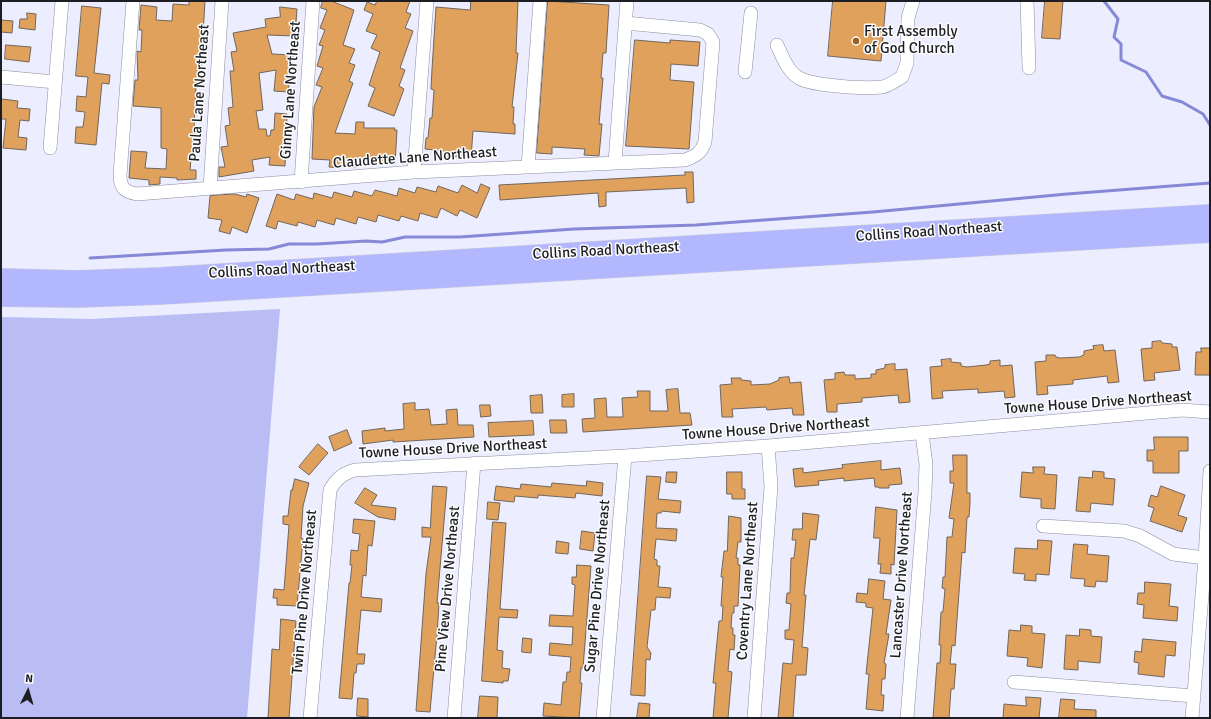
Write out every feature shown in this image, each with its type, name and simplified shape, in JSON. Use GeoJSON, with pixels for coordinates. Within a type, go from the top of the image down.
{"type":"FeatureCollection","features":[{"type":"Feature","properties":{"kind":"highway","name":"Collins Road Northeast"},"geometry":{"type":"LineString","coordinates":[[1,278],[77,280],[159,277],[1210,214]]}},
{"type":"Feature","properties":{"kind":"highway","name":"Collins Road Northeast"},"geometry":{"type":"LineString","coordinates":[[1,297],[77,298],[160,295],[1210,233]]}},
{"type":"Feature","properties":{"kind":"street"},"geometry":{"type":"LineString","coordinates":[[50,148],[62,1]]}},
{"type":"Feature","properties":{"kind":"street","name":"Claudette Lane Northeast"},"geometry":{"type":"LineString","coordinates":[[134,1],[120,184],[129,193],[137,194],[414,172],[685,160],[696,156],[702,151],[705,142],[713,42],[708,34],[700,30],[625,23]]}},
{"type":"Feature","properties":{"kind":"street","name":"Paula Lane Northeast"},"geometry":{"type":"LineString","coordinates":[[210,188],[222,1]]}},
{"type":"Feature","properties":{"kind":"street","name":"Ginny Lane Northeast"},"geometry":{"type":"LineString","coordinates":[[301,182],[313,1]]}},
{"type":"Feature","properties":{"kind":"street"},"geometry":{"type":"LineString","coordinates":[[414,172],[427,1]]}},
{"type":"Feature","properties":{"kind":"street"},"geometry":{"type":"LineString","coordinates":[[528,167],[540,1]]}},
{"type":"Feature","properties":{"kind":"street"},"geometry":{"type":"LineString","coordinates":[[615,162],[627,1]]}},
{"type":"Feature","properties":{"kind":"street"},"geometry":{"type":"LineString","coordinates":[[777,45],[785,63],[799,78],[814,82],[859,87],[884,87],[902,77],[907,63],[908,18],[913,1]]}},
{"type":"Feature","properties":{"kind":"street"},"geometry":{"type":"LineString","coordinates":[[1027,1],[1029,68]]}},
{"type":"Feature","properties":{"kind":"street"},"geometry":{"type":"LineString","coordinates":[[745,72],[751,13]]}},
{"type":"Feature","properties":{"kind":"street"},"geometry":{"type":"LineString","coordinates":[[1,77],[55,82]]}},
{"type":"Feature","properties":{"kind":"street","name":"Towne House Drive Northeast"},"geometry":{"type":"LineString","coordinates":[[343,473],[355,470],[625,456],[768,446],[922,434],[1182,410],[1210,413]]}},
{"type":"Feature","properties":{"kind":"street","name":"Lancaster Drive Northeast"},"geometry":{"type":"LineString","coordinates":[[907,718],[925,492],[926,464],[922,434]]}},
{"type":"Feature","properties":{"kind":"street","name":"Coventry Lane Northeast"},"geometry":{"type":"LineString","coordinates":[[754,718],[771,486],[768,446]]}},
{"type":"Feature","properties":{"kind":"street","name":"Sugar Pine Drive Northeast"},"geometry":{"type":"LineString","coordinates":[[603,718],[625,456]]}},
{"type":"Feature","properties":{"kind":"street","name":"Pine View Drive Northeast"},"geometry":{"type":"LineString","coordinates":[[454,718],[474,463]]}},
{"type":"Feature","properties":{"kind":"street"},"geometry":{"type":"LineString","coordinates":[[1192,718],[1205,558],[1210,471]]}},
{"type":"Feature","properties":{"kind":"street","name":"Twin Pine Drive Northeast"},"geometry":{"type":"LineString","coordinates":[[310,718],[330,490],[343,473]]}},
{"type":"Feature","properties":{"kind":"street"},"geometry":{"type":"LineString","coordinates":[[1043,526],[1124,531],[1140,536],[1173,554],[1205,558]]}},
{"type":"Feature","properties":{"kind":"street"},"geometry":{"type":"LineString","coordinates":[[1014,682],[1194,696]]}},
{"type":"Feature","properties":{"kind":"shaded area"},"geometry":{"type":"Polygon","coordinates":[[[280,309],[247,718],[1,718],[1,317],[92,319],[280,309]]]}},
{"type":"Feature","properties":{"kind":"building"},"geometry":{"type":"Polygon","coordinates":[[[189,1],[205,1],[200,85],[196,85],[194,131],[196,131],[196,139],[193,139],[190,170],[196,170],[196,179],[177,180],[177,178],[160,177],[160,184],[149,185],[149,180],[129,178],[131,151],[147,152],[145,168],[166,169],[167,149],[161,148],[161,108],[133,106],[135,80],[138,80],[137,51],[141,52],[142,30],[139,30],[141,5],[157,7],[156,20],[172,21],[173,4],[189,5],[189,1]]]}},
{"type":"Feature","properties":{"kind":"building"},"geometry":{"type":"Polygon","coordinates":[[[323,1],[331,1],[354,10],[343,45],[355,49],[349,63],[355,65],[349,81],[353,83],[335,133],[355,134],[356,122],[364,122],[364,128],[395,128],[394,130],[397,130],[395,164],[356,163],[356,167],[341,166],[341,168],[329,167],[330,160],[312,159],[314,107],[322,87],[316,85],[323,68],[317,66],[323,46],[319,45],[325,30],[320,28],[327,10],[321,8],[323,1]]]}},
{"type":"Feature","properties":{"kind":"building"},"geometry":{"type":"Polygon","coordinates":[[[377,1],[410,1],[406,12],[411,14],[405,28],[413,31],[400,68],[405,70],[399,86],[404,89],[394,116],[368,106],[375,88],[369,85],[380,52],[371,48],[377,35],[366,31],[373,14],[364,10],[367,2],[375,5],[377,1]]]}},
{"type":"Feature","properties":{"kind":"building"},"geometry":{"type":"Polygon","coordinates":[[[471,1],[518,1],[516,53],[518,53],[512,107],[514,107],[513,124],[515,124],[515,134],[473,131],[471,158],[448,156],[448,159],[434,158],[434,150],[425,149],[426,138],[428,138],[430,118],[432,118],[434,90],[431,89],[436,7],[470,10],[471,1]]]}},
{"type":"Feature","properties":{"kind":"building"},"geometry":{"type":"Polygon","coordinates":[[[548,1],[609,5],[606,53],[603,53],[601,78],[603,78],[599,124],[602,124],[599,156],[584,155],[585,149],[552,147],[552,154],[537,153],[548,1]]]}},
{"type":"Feature","properties":{"kind":"building","name":"First Assembly of God Church"},"geometry":{"type":"Polygon","coordinates":[[[833,1],[886,1],[881,61],[828,56],[833,1]]]}},
{"type":"Feature","properties":{"kind":"building"},"geometry":{"type":"Polygon","coordinates":[[[1045,1],[1063,1],[1060,39],[1042,38],[1045,1]]]}},
{"type":"Feature","properties":{"kind":"building"},"geometry":{"type":"Polygon","coordinates":[[[82,6],[101,8],[94,73],[110,75],[109,84],[102,83],[96,145],[75,143],[76,127],[83,127],[85,112],[76,111],[77,96],[86,97],[88,77],[76,76],[82,6]]]}},
{"type":"Feature","properties":{"kind":"building"},"geometry":{"type":"Polygon","coordinates":[[[280,7],[297,9],[295,36],[267,35],[272,54],[293,55],[288,92],[274,91],[276,70],[259,73],[263,110],[256,111],[259,129],[266,129],[267,136],[270,136],[271,130],[274,130],[275,113],[287,114],[285,166],[269,165],[270,157],[252,160],[254,171],[219,177],[219,167],[225,167],[221,147],[228,146],[225,126],[230,125],[228,108],[233,107],[230,71],[234,71],[231,52],[237,51],[233,33],[266,27],[265,19],[280,17],[280,7]]]}},
{"type":"Feature","properties":{"kind":"building"},"geometry":{"type":"Polygon","coordinates":[[[27,13],[36,14],[35,30],[19,28],[20,19],[27,19],[27,13]]]}},
{"type":"Feature","properties":{"kind":"building"},"geometry":{"type":"Polygon","coordinates":[[[1,20],[13,21],[12,33],[1,32],[1,20]]]}},
{"type":"Feature","properties":{"kind":"building"},"geometry":{"type":"Polygon","coordinates":[[[635,40],[670,43],[670,40],[700,42],[698,66],[671,64],[670,80],[694,82],[689,149],[626,146],[635,40]]]}},
{"type":"Feature","properties":{"kind":"building"},"geometry":{"type":"Polygon","coordinates":[[[6,45],[31,47],[29,62],[5,59],[6,45]]]}},
{"type":"Feature","properties":{"kind":"building"},"geometry":{"type":"Polygon","coordinates":[[[2,99],[18,101],[17,108],[30,109],[29,121],[20,120],[18,137],[27,138],[26,150],[3,148],[6,119],[1,119],[2,99]]]}},
{"type":"Feature","properties":{"kind":"building"},"geometry":{"type":"Polygon","coordinates":[[[685,172],[693,172],[694,202],[687,203],[686,188],[606,192],[606,206],[599,207],[598,193],[500,200],[499,185],[685,175],[685,172]]]}},
{"type":"Feature","properties":{"kind":"building"},"geometry":{"type":"Polygon","coordinates":[[[481,184],[490,188],[477,218],[460,210],[457,216],[441,208],[437,218],[420,213],[418,221],[401,216],[399,221],[378,215],[376,222],[358,217],[356,224],[336,218],[334,225],[317,220],[315,227],[298,222],[297,226],[278,221],[276,229],[266,226],[277,194],[294,200],[296,194],[313,199],[314,193],[332,198],[334,192],[352,197],[354,191],[372,196],[375,190],[397,196],[399,188],[415,193],[417,187],[436,192],[438,186],[458,193],[462,185],[477,193],[481,184]]]}},
{"type":"Feature","properties":{"kind":"building"},"geometry":{"type":"Polygon","coordinates":[[[235,194],[246,197],[247,194],[259,198],[247,233],[232,227],[230,234],[219,231],[222,220],[208,218],[210,196],[235,194]]]}},
{"type":"Feature","properties":{"kind":"building"},"geometry":{"type":"Polygon","coordinates":[[[1161,341],[1162,343],[1172,344],[1172,347],[1177,347],[1180,370],[1154,373],[1155,380],[1144,381],[1141,349],[1152,348],[1152,342],[1161,341]]]}},
{"type":"Feature","properties":{"kind":"building"},"geometry":{"type":"Polygon","coordinates":[[[1103,345],[1104,351],[1115,350],[1119,382],[1108,383],[1107,376],[1073,380],[1073,384],[1047,386],[1048,394],[1037,395],[1035,362],[1046,361],[1046,355],[1055,355],[1056,357],[1060,358],[1079,357],[1084,355],[1084,351],[1094,349],[1093,346],[1103,345]]]}},
{"type":"Feature","properties":{"kind":"building"},"geometry":{"type":"Polygon","coordinates":[[[1201,348],[1210,348],[1210,375],[1195,375],[1196,352],[1201,352],[1201,348]]]}},
{"type":"Feature","properties":{"kind":"building"},"geometry":{"type":"Polygon","coordinates":[[[951,359],[951,362],[961,363],[961,366],[967,367],[986,365],[990,364],[990,361],[1000,360],[1000,366],[1012,365],[1015,397],[1005,398],[1004,391],[978,393],[978,389],[942,391],[943,398],[932,399],[930,367],[942,366],[941,360],[951,359]]]}},
{"type":"Feature","properties":{"kind":"building"},"geometry":{"type":"Polygon","coordinates":[[[895,364],[895,370],[907,369],[910,402],[899,403],[898,395],[862,398],[862,402],[837,404],[837,412],[827,412],[824,380],[835,379],[835,373],[844,372],[845,375],[855,375],[855,379],[871,378],[871,374],[876,374],[876,370],[885,368],[885,365],[895,364]]]}},
{"type":"Feature","properties":{"kind":"building"},"geometry":{"type":"Polygon","coordinates":[[[789,377],[790,383],[801,382],[804,415],[793,415],[792,408],[767,410],[766,407],[732,409],[733,417],[722,417],[720,385],[732,384],[731,378],[741,378],[741,380],[751,381],[751,385],[770,384],[779,380],[779,378],[789,377]]]}},
{"type":"Feature","properties":{"kind":"building"},"geometry":{"type":"Polygon","coordinates":[[[678,389],[680,413],[690,413],[692,425],[583,432],[582,419],[595,418],[594,399],[606,398],[607,417],[623,417],[622,398],[638,397],[637,391],[650,391],[650,411],[668,411],[666,390],[678,389]]]}},
{"type":"Feature","properties":{"kind":"building"},"geometry":{"type":"Polygon","coordinates":[[[574,394],[574,407],[562,407],[562,395],[574,394]]]}},
{"type":"Feature","properties":{"kind":"building"},"geometry":{"type":"Polygon","coordinates":[[[542,395],[543,413],[531,413],[530,396],[542,395]]]}},
{"type":"Feature","properties":{"kind":"building"},"geometry":{"type":"Polygon","coordinates":[[[415,403],[415,410],[429,409],[431,425],[447,424],[446,410],[457,409],[458,425],[473,425],[474,437],[393,442],[393,440],[363,444],[362,431],[385,428],[385,431],[404,429],[403,404],[415,403]]]}},
{"type":"Feature","properties":{"kind":"building"},"geometry":{"type":"Polygon","coordinates":[[[480,405],[490,405],[491,416],[481,417],[480,405]]]}},
{"type":"Feature","properties":{"kind":"building"},"geometry":{"type":"Polygon","coordinates":[[[550,420],[566,420],[567,433],[551,433],[550,420]]]}},
{"type":"Feature","properties":{"kind":"building"},"geometry":{"type":"Polygon","coordinates":[[[533,421],[534,435],[489,437],[488,423],[533,421]]]}},
{"type":"Feature","properties":{"kind":"building"},"geometry":{"type":"Polygon","coordinates":[[[347,430],[352,443],[334,451],[329,437],[347,430]]]}},
{"type":"Feature","properties":{"kind":"building"},"geometry":{"type":"Polygon","coordinates":[[[1154,437],[1188,437],[1188,451],[1179,451],[1179,473],[1153,473],[1153,461],[1147,461],[1147,450],[1154,450],[1154,437]]]}},
{"type":"Feature","properties":{"kind":"building"},"geometry":{"type":"Polygon","coordinates":[[[318,444],[328,453],[309,475],[299,467],[318,444]]]}},
{"type":"Feature","properties":{"kind":"building"},"geometry":{"type":"Polygon","coordinates":[[[953,455],[967,455],[967,493],[970,493],[969,517],[967,517],[965,553],[962,552],[955,646],[952,645],[950,664],[956,664],[954,689],[951,689],[949,718],[933,718],[937,663],[940,663],[941,645],[939,645],[941,612],[943,612],[945,589],[942,588],[943,577],[945,577],[947,537],[952,537],[954,519],[949,518],[954,483],[950,483],[950,471],[953,471],[953,455]]]}},
{"type":"Feature","properties":{"kind":"building"},"geometry":{"type":"Polygon","coordinates":[[[881,461],[881,470],[900,468],[902,484],[889,485],[889,488],[879,488],[875,487],[874,478],[844,481],[844,478],[818,481],[819,485],[795,487],[793,469],[803,468],[803,473],[843,468],[842,465],[881,461]]]}},
{"type":"Feature","properties":{"kind":"building"},"geometry":{"type":"Polygon","coordinates":[[[1033,467],[1045,467],[1044,474],[1057,475],[1055,509],[1041,508],[1041,499],[1020,497],[1022,472],[1033,473],[1033,467]]]}},
{"type":"Feature","properties":{"kind":"building"},"geometry":{"type":"Polygon","coordinates":[[[1093,471],[1104,472],[1104,478],[1115,479],[1113,505],[1091,503],[1090,512],[1076,511],[1079,477],[1092,478],[1093,471]]]}},
{"type":"Feature","properties":{"kind":"building"},"geometry":{"type":"Polygon","coordinates":[[[667,472],[677,472],[676,483],[666,482],[667,472]]]}},
{"type":"Feature","properties":{"kind":"building"},"geometry":{"type":"Polygon","coordinates":[[[727,472],[742,472],[742,489],[745,489],[745,499],[732,499],[732,494],[727,494],[727,472]]]}},
{"type":"Feature","properties":{"kind":"building"},"geometry":{"type":"Polygon","coordinates":[[[647,476],[661,477],[658,499],[681,501],[680,513],[662,511],[661,513],[657,513],[656,528],[677,529],[676,541],[656,539],[654,559],[657,560],[657,566],[660,566],[658,587],[671,588],[670,598],[656,597],[655,610],[651,610],[647,647],[651,653],[650,660],[646,659],[645,696],[631,695],[647,476]]]}},
{"type":"Feature","properties":{"kind":"building"},"geometry":{"type":"Polygon","coordinates":[[[295,479],[309,483],[303,506],[301,538],[303,539],[297,606],[277,605],[277,598],[273,598],[274,589],[284,590],[289,525],[283,524],[283,516],[288,516],[291,490],[295,479]]]}},
{"type":"Feature","properties":{"kind":"building"},"geometry":{"type":"Polygon","coordinates":[[[587,481],[603,483],[602,496],[576,493],[575,498],[538,495],[538,498],[515,496],[514,502],[494,500],[496,486],[520,489],[521,484],[551,487],[552,483],[586,486],[587,481]]]}},
{"type":"Feature","properties":{"kind":"building"},"geometry":{"type":"Polygon","coordinates":[[[433,486],[447,487],[437,603],[439,603],[437,635],[430,712],[416,711],[426,574],[431,537],[422,537],[422,527],[430,528],[433,486]]]}},
{"type":"Feature","properties":{"kind":"building"},"geometry":{"type":"Polygon","coordinates":[[[1161,486],[1185,495],[1178,515],[1187,518],[1182,532],[1150,521],[1154,508],[1148,506],[1151,495],[1157,497],[1161,486]]]}},
{"type":"Feature","properties":{"kind":"building"},"geometry":{"type":"Polygon","coordinates":[[[365,488],[377,495],[371,505],[396,508],[395,520],[378,517],[355,503],[365,488]]]}},
{"type":"Feature","properties":{"kind":"building"},"geometry":{"type":"Polygon","coordinates":[[[488,502],[500,503],[498,520],[487,519],[488,502]]]}},
{"type":"Feature","properties":{"kind":"building"},"geometry":{"type":"Polygon","coordinates":[[[876,507],[897,510],[894,565],[891,564],[891,574],[880,573],[881,564],[878,564],[880,538],[874,538],[876,507]]]}},
{"type":"Feature","properties":{"kind":"building"},"geometry":{"type":"Polygon","coordinates":[[[803,513],[819,515],[816,540],[810,539],[804,595],[806,595],[802,647],[808,648],[806,675],[796,675],[793,718],[778,718],[783,663],[792,664],[794,640],[785,639],[785,630],[789,630],[791,604],[786,603],[787,593],[790,593],[791,558],[794,558],[796,540],[792,540],[793,529],[802,529],[803,513]]]}},
{"type":"Feature","properties":{"kind":"building"},"geometry":{"type":"Polygon","coordinates":[[[729,516],[741,518],[741,542],[738,542],[736,558],[738,558],[738,565],[740,565],[738,606],[734,606],[734,613],[732,613],[731,628],[733,628],[733,635],[735,635],[734,650],[730,649],[728,671],[732,672],[728,718],[713,718],[716,683],[713,683],[719,621],[722,621],[723,606],[721,606],[723,577],[721,577],[724,551],[727,551],[729,516]]]}},
{"type":"Feature","properties":{"kind":"building"},"geometry":{"type":"Polygon","coordinates":[[[354,519],[375,521],[372,546],[368,545],[366,576],[363,575],[361,597],[382,599],[381,612],[361,610],[357,654],[365,654],[364,664],[357,664],[356,673],[354,673],[352,699],[339,698],[349,583],[352,565],[350,565],[351,550],[358,551],[360,534],[353,533],[354,519]]]}},
{"type":"Feature","properties":{"kind":"building"},"geometry":{"type":"Polygon","coordinates":[[[493,522],[506,523],[500,609],[518,610],[517,618],[499,617],[497,650],[503,651],[502,668],[510,669],[508,681],[503,681],[503,683],[482,681],[493,522]]]}},
{"type":"Feature","properties":{"kind":"building"},"geometry":{"type":"Polygon","coordinates":[[[582,531],[595,533],[593,551],[580,549],[582,531]]]}},
{"type":"Feature","properties":{"kind":"building"},"geometry":{"type":"Polygon","coordinates":[[[1038,540],[1052,541],[1049,575],[1036,574],[1036,581],[1024,580],[1025,574],[1013,573],[1015,548],[1037,549],[1038,540]]]}},
{"type":"Feature","properties":{"kind":"building"},"geometry":{"type":"Polygon","coordinates":[[[557,541],[569,543],[568,554],[556,553],[557,541]]]}},
{"type":"Feature","properties":{"kind":"building"},"geometry":{"type":"Polygon","coordinates":[[[1074,544],[1088,545],[1087,554],[1109,556],[1107,582],[1096,581],[1095,587],[1084,586],[1085,579],[1071,578],[1074,544]]]}},
{"type":"Feature","properties":{"kind":"building"},"geometry":{"type":"Polygon","coordinates":[[[577,565],[591,566],[583,668],[581,668],[580,683],[582,683],[579,718],[543,716],[544,703],[561,705],[563,682],[566,682],[567,672],[570,672],[571,657],[549,655],[550,643],[572,645],[573,627],[549,626],[550,615],[573,616],[575,585],[572,584],[572,577],[576,577],[577,565]]]}},
{"type":"Feature","properties":{"kind":"building"},"geometry":{"type":"Polygon","coordinates":[[[869,579],[885,581],[883,599],[891,600],[886,634],[889,634],[884,663],[886,664],[885,679],[882,679],[881,695],[884,695],[883,711],[866,709],[869,674],[866,674],[873,608],[866,607],[866,603],[856,602],[857,593],[867,594],[869,579]]]}},
{"type":"Feature","properties":{"kind":"building"},"geometry":{"type":"Polygon","coordinates":[[[1145,582],[1171,584],[1169,606],[1178,607],[1177,621],[1143,618],[1144,605],[1137,604],[1138,593],[1144,593],[1145,582]]]}},
{"type":"Feature","properties":{"kind":"building"},"geometry":{"type":"Polygon","coordinates":[[[281,619],[296,621],[289,718],[268,718],[272,649],[279,650],[281,619]]]}},
{"type":"Feature","properties":{"kind":"building"},"geometry":{"type":"Polygon","coordinates":[[[1021,625],[1032,626],[1032,633],[1045,634],[1042,668],[1027,666],[1028,658],[1007,656],[1009,630],[1020,631],[1021,625]]]}},
{"type":"Feature","properties":{"kind":"building"},"geometry":{"type":"Polygon","coordinates":[[[1080,629],[1091,630],[1091,636],[1102,637],[1100,663],[1078,661],[1078,670],[1064,669],[1066,635],[1079,636],[1080,629]]]}},
{"type":"Feature","properties":{"kind":"building"},"geometry":{"type":"Polygon","coordinates":[[[523,638],[532,639],[531,653],[522,652],[523,638]]]}},
{"type":"Feature","properties":{"kind":"building"},"geometry":{"type":"Polygon","coordinates":[[[1143,639],[1176,642],[1175,656],[1166,655],[1164,677],[1138,674],[1139,663],[1134,662],[1135,651],[1141,652],[1143,639]]]}},
{"type":"Feature","properties":{"kind":"building"},"geometry":{"type":"Polygon","coordinates":[[[480,696],[498,697],[497,718],[478,718],[480,696]]]}},
{"type":"Feature","properties":{"kind":"building"},"geometry":{"type":"Polygon","coordinates":[[[1026,697],[1041,698],[1039,718],[1003,718],[1004,704],[1026,706],[1026,697]]]}},
{"type":"Feature","properties":{"kind":"building"},"geometry":{"type":"Polygon","coordinates":[[[358,698],[368,699],[368,717],[357,716],[358,698]]]}},
{"type":"Feature","properties":{"kind":"building"},"geometry":{"type":"Polygon","coordinates":[[[1061,699],[1075,700],[1074,709],[1096,710],[1096,718],[1059,718],[1061,699]]]}},
{"type":"Feature","properties":{"kind":"building"},"geometry":{"type":"Polygon","coordinates":[[[639,703],[650,704],[649,718],[637,718],[639,703]]]}},
{"type":"Feature","properties":{"kind":"waterway"},"geometry":{"type":"LineString","coordinates":[[1104,1],[1118,19],[1114,37],[1121,44],[1121,60],[1146,72],[1162,96],[1182,102],[1203,114],[1210,125]]}},
{"type":"Feature","properties":{"kind":"waterway"},"geometry":{"type":"LineString","coordinates":[[90,258],[269,249],[289,244],[366,241],[382,242],[405,237],[460,237],[574,229],[696,225],[873,212],[1067,194],[1210,183]]}},
{"type":"Feature","properties":{"kind":"place","name":"First Assembly of God Church"},"geometry":{"type":"Point","coordinates":[856,41]}}]}
